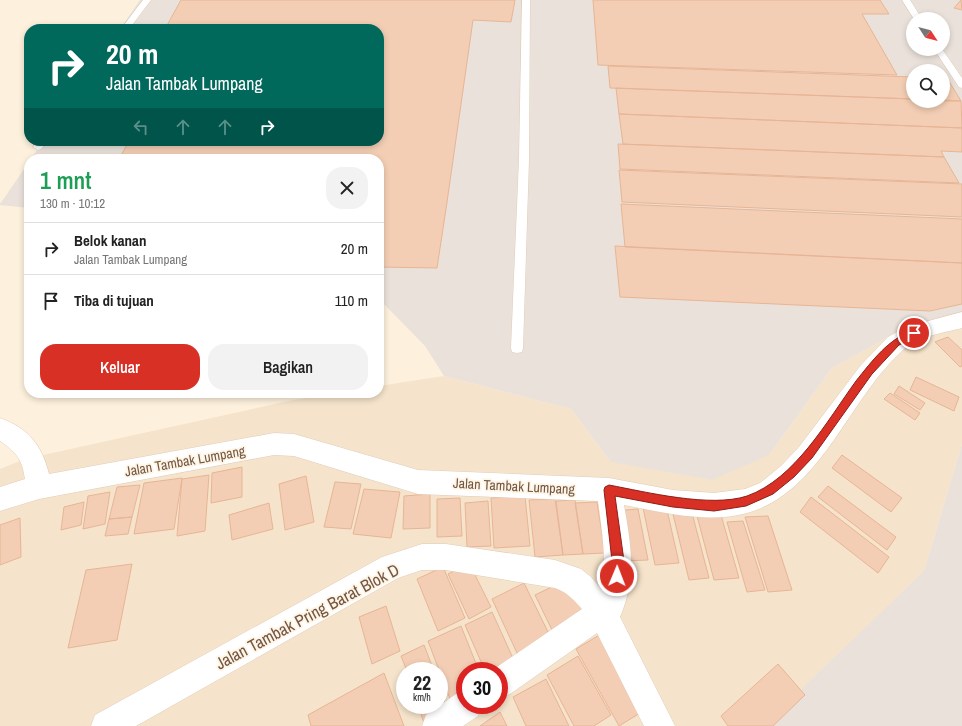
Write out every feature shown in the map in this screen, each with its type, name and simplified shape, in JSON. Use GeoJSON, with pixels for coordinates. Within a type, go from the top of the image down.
{"type":"FeatureCollection","features":[{"type":"Feature","properties":{"kind":"street","name":"Jalan Tambak Lumpang"},"geometry":{"type":"LineString","coordinates":[[0,499],[39,487],[274,444],[294,445],[342,461],[418,482],[609,490],[673,502],[714,506],[746,501],[769,491],[790,474],[808,455],[869,372],[896,343],[914,333],[962,320]]}},
{"type":"Feature","properties":{"kind":"street"},"geometry":{"type":"LineString","coordinates":[[0,428],[20,441],[30,451],[35,463],[39,487]]}},
{"type":"Feature","properties":{"kind":"street"},"geometry":{"type":"LineString","coordinates":[[508,676],[609,601],[618,561],[609,490]]}},
{"type":"Feature","properties":{"kind":"street","name":"Jalan Tambak Pring Barat Blok D"},"geometry":{"type":"LineString","coordinates":[[106,726],[392,567],[422,557],[446,557],[555,574],[571,579],[581,587],[609,601],[660,726]]}},
{"type":"Feature","properties":{"kind":"street"},"geometry":{"type":"LineString","coordinates":[[437,726],[456,713]]}},
{"type":"Feature","properties":{"kind":"lane"},"geometry":{"type":"LineString","coordinates":[[129,24],[147,0]]}},
{"type":"Feature","properties":{"kind":"lane"},"geometry":{"type":"LineString","coordinates":[[517,348],[524,160],[526,0]]}},
{"type":"Feature","properties":{"kind":"lane"},"geometry":{"type":"LineString","coordinates":[[906,0],[914,12]]}},
{"type":"Feature","properties":{"kind":"lane"},"geometry":{"type":"LineString","coordinates":[[943,56],[962,85]]}},
{"type":"Feature","properties":{"kind":"shaded area"},"geometry":{"type":"Polygon","coordinates":[[[140,0],[962,0],[962,317],[911,325],[832,368],[769,455],[712,480],[611,462],[571,409],[444,376],[425,346],[384,304],[384,154],[34,154],[40,146],[384,146],[384,24],[123,24],[140,0]]]}},
{"type":"Feature","properties":{"kind":"shaded area"},"geometry":{"type":"Polygon","coordinates":[[[24,169],[24,207],[0,204],[24,169]]]}},
{"type":"Feature","properties":{"kind":"shaded area"},"geometry":{"type":"Polygon","coordinates":[[[962,317],[962,444],[924,571],[785,726],[0,726],[0,469],[25,459],[293,400],[306,398],[384,398],[384,385],[444,376],[571,409],[611,462],[769,455],[832,368],[911,325],[962,317]]]}},
{"type":"Feature","properties":{"kind":"shaded area"},"geometry":{"type":"Polygon","coordinates":[[[962,444],[962,726],[763,726],[924,571],[962,444]]]}},
{"type":"Feature","properties":{"kind":"building"},"geometry":{"type":"Polygon","coordinates":[[[181,0],[515,0],[511,22],[473,20],[437,268],[384,267],[384,154],[122,154],[126,146],[384,146],[384,24],[168,24],[181,0]]]}},
{"type":"Feature","properties":{"kind":"building"},"geometry":{"type":"Polygon","coordinates":[[[593,0],[880,0],[889,14],[862,14],[897,75],[598,65],[593,0]]]}},
{"type":"Feature","properties":{"kind":"building"},"geometry":{"type":"Polygon","coordinates":[[[961,0],[962,10],[954,8],[961,0]]]}},
{"type":"Feature","properties":{"kind":"building"},"geometry":{"type":"Polygon","coordinates":[[[608,66],[906,77],[906,99],[610,88],[608,66]]]}},
{"type":"Feature","properties":{"kind":"building"},"geometry":{"type":"Polygon","coordinates":[[[950,83],[961,101],[950,100],[950,83]]]}},
{"type":"Feature","properties":{"kind":"building"},"geometry":{"type":"Polygon","coordinates":[[[616,88],[906,99],[906,108],[950,108],[950,101],[961,101],[962,128],[619,114],[616,88]]]}},
{"type":"Feature","properties":{"kind":"building"},"geometry":{"type":"Polygon","coordinates":[[[619,114],[962,128],[962,152],[941,151],[944,157],[623,144],[619,114]]]}},
{"type":"Feature","properties":{"kind":"building"},"geometry":{"type":"Polygon","coordinates":[[[618,144],[944,157],[959,183],[620,169],[618,144]]]}},
{"type":"Feature","properties":{"kind":"building"},"geometry":{"type":"Polygon","coordinates":[[[619,170],[962,184],[962,217],[622,202],[619,170]]]}},
{"type":"Feature","properties":{"kind":"building"},"geometry":{"type":"Polygon","coordinates":[[[621,204],[962,219],[962,263],[625,247],[621,204]]]}},
{"type":"Feature","properties":{"kind":"building"},"geometry":{"type":"Polygon","coordinates":[[[615,246],[962,263],[962,304],[930,311],[620,297],[615,246]]]}},
{"type":"Feature","properties":{"kind":"building"},"geometry":{"type":"Polygon","coordinates":[[[948,337],[962,350],[962,366],[960,367],[935,342],[948,337]]]}},
{"type":"Feature","properties":{"kind":"building"},"geometry":{"type":"Polygon","coordinates":[[[916,377],[959,397],[954,411],[910,390],[916,377]]]}},
{"type":"Feature","properties":{"kind":"building"},"geometry":{"type":"Polygon","coordinates":[[[899,386],[925,403],[920,410],[894,394],[899,386]]]}},
{"type":"Feature","properties":{"kind":"building"},"geometry":{"type":"Polygon","coordinates":[[[890,393],[920,413],[915,420],[884,399],[890,393]]]}},
{"type":"Feature","properties":{"kind":"building"},"geometry":{"type":"Polygon","coordinates":[[[842,455],[902,498],[891,512],[832,468],[842,455]]]}},
{"type":"Feature","properties":{"kind":"building"},"geometry":{"type":"Polygon","coordinates":[[[242,467],[242,497],[211,503],[212,473],[242,467]]]}},
{"type":"Feature","properties":{"kind":"building"},"geometry":{"type":"Polygon","coordinates":[[[209,475],[205,531],[177,536],[182,479],[209,475]]]}},
{"type":"Feature","properties":{"kind":"building"},"geometry":{"type":"Polygon","coordinates":[[[306,476],[314,522],[285,530],[279,484],[306,476]]]}},
{"type":"Feature","properties":{"kind":"building"},"geometry":{"type":"Polygon","coordinates":[[[182,478],[174,529],[134,534],[144,483],[182,478]]]}},
{"type":"Feature","properties":{"kind":"building"},"geometry":{"type":"Polygon","coordinates":[[[335,482],[361,484],[351,529],[324,527],[335,482]]]}},
{"type":"Feature","properties":{"kind":"building"},"geometry":{"type":"Polygon","coordinates":[[[140,485],[132,517],[109,519],[117,487],[140,485]]]}},
{"type":"Feature","properties":{"kind":"building"},"geometry":{"type":"Polygon","coordinates":[[[828,486],[896,537],[887,550],[818,497],[828,486]]]}},
{"type":"Feature","properties":{"kind":"building"},"geometry":{"type":"Polygon","coordinates":[[[364,489],[400,492],[391,538],[353,534],[364,489]]]}},
{"type":"Feature","properties":{"kind":"building"},"geometry":{"type":"Polygon","coordinates":[[[110,492],[105,524],[83,529],[88,496],[110,492]]]}},
{"type":"Feature","properties":{"kind":"building"},"geometry":{"type":"Polygon","coordinates":[[[430,494],[430,528],[403,529],[404,496],[430,494]]]}},
{"type":"Feature","properties":{"kind":"building"},"geometry":{"type":"Polygon","coordinates":[[[525,496],[530,546],[494,548],[491,498],[525,496]]]}},
{"type":"Feature","properties":{"kind":"building"},"geometry":{"type":"Polygon","coordinates":[[[811,497],[889,557],[878,573],[800,512],[811,497]]]}},
{"type":"Feature","properties":{"kind":"building"},"geometry":{"type":"Polygon","coordinates":[[[460,498],[462,536],[437,537],[437,499],[460,498]]]}},
{"type":"Feature","properties":{"kind":"building"},"geometry":{"type":"Polygon","coordinates":[[[555,499],[563,555],[535,557],[529,500],[555,499]]]}},
{"type":"Feature","properties":{"kind":"building"},"geometry":{"type":"Polygon","coordinates":[[[575,500],[583,554],[563,555],[556,501],[575,500]]]}},
{"type":"Feature","properties":{"kind":"building"},"geometry":{"type":"Polygon","coordinates":[[[488,501],[491,546],[467,547],[465,503],[488,501]]]}},
{"type":"Feature","properties":{"kind":"building"},"geometry":{"type":"Polygon","coordinates":[[[665,501],[679,563],[655,565],[642,503],[665,501]]]}},
{"type":"Feature","properties":{"kind":"building"},"geometry":{"type":"Polygon","coordinates":[[[84,502],[81,525],[61,530],[64,507],[84,502]]]}},
{"type":"Feature","properties":{"kind":"building"},"geometry":{"type":"Polygon","coordinates":[[[597,502],[605,553],[583,554],[575,503],[597,502]]]}},
{"type":"Feature","properties":{"kind":"building"},"geometry":{"type":"Polygon","coordinates":[[[269,503],[273,529],[232,540],[229,515],[269,503]]]}},
{"type":"Feature","properties":{"kind":"building"},"geometry":{"type":"Polygon","coordinates":[[[638,509],[648,560],[624,561],[615,511],[638,509]]]}},
{"type":"Feature","properties":{"kind":"building"},"geometry":{"type":"Polygon","coordinates":[[[691,509],[709,578],[689,580],[672,510],[691,509]]]}},
{"type":"Feature","properties":{"kind":"building"},"geometry":{"type":"Polygon","coordinates":[[[721,515],[739,578],[714,580],[697,516],[721,515]]]}},
{"type":"Feature","properties":{"kind":"building"},"geometry":{"type":"Polygon","coordinates":[[[768,516],[792,590],[768,592],[745,517],[768,516]]]}},
{"type":"Feature","properties":{"kind":"building"},"geometry":{"type":"Polygon","coordinates":[[[132,517],[128,534],[105,536],[109,519],[132,517]]]}},
{"type":"Feature","properties":{"kind":"building"},"geometry":{"type":"Polygon","coordinates":[[[20,518],[21,557],[0,565],[0,525],[20,518]]]}},
{"type":"Feature","properties":{"kind":"building"},"geometry":{"type":"Polygon","coordinates":[[[743,521],[765,590],[747,592],[727,522],[743,521]]]}},
{"type":"Feature","properties":{"kind":"building"},"geometry":{"type":"Polygon","coordinates":[[[469,563],[491,607],[469,619],[448,574],[469,563]]]}},
{"type":"Feature","properties":{"kind":"building"},"geometry":{"type":"Polygon","coordinates":[[[132,564],[117,640],[68,648],[86,570],[132,564]]]}},
{"type":"Feature","properties":{"kind":"building"},"geometry":{"type":"Polygon","coordinates":[[[443,567],[465,618],[438,631],[417,579],[443,567]]]}},
{"type":"Feature","properties":{"kind":"building"},"geometry":{"type":"Polygon","coordinates":[[[568,579],[589,619],[555,636],[535,595],[568,579]]]}},
{"type":"Feature","properties":{"kind":"building"},"geometry":{"type":"Polygon","coordinates":[[[524,583],[550,636],[517,653],[492,599],[524,583]]]}},
{"type":"Feature","properties":{"kind":"building"},"geometry":{"type":"Polygon","coordinates":[[[386,606],[400,651],[372,664],[359,617],[386,606]]]}},
{"type":"Feature","properties":{"kind":"building"},"geometry":{"type":"Polygon","coordinates":[[[492,612],[517,667],[508,672],[508,662],[481,662],[465,625],[492,612]]]}},
{"type":"Feature","properties":{"kind":"building"},"geometry":{"type":"Polygon","coordinates":[[[461,626],[475,662],[456,662],[456,706],[453,707],[448,694],[448,662],[436,662],[428,641],[461,626]]]}},
{"type":"Feature","properties":{"kind":"building"},"geometry":{"type":"Polygon","coordinates":[[[601,634],[645,710],[619,726],[576,649],[601,634]]]}},
{"type":"Feature","properties":{"kind":"building"},"geometry":{"type":"Polygon","coordinates":[[[424,645],[431,662],[403,662],[401,656],[424,645]]]}},
{"type":"Feature","properties":{"kind":"building"},"geometry":{"type":"Polygon","coordinates":[[[578,656],[611,715],[594,726],[574,726],[547,675],[578,656]]]}},
{"type":"Feature","properties":{"kind":"building"},"geometry":{"type":"Polygon","coordinates":[[[778,664],[805,695],[773,726],[728,726],[721,716],[778,664]]]}},
{"type":"Feature","properties":{"kind":"building"},"geometry":{"type":"Polygon","coordinates":[[[384,673],[396,705],[396,714],[399,714],[404,726],[311,726],[308,715],[384,673]]]}},
{"type":"Feature","properties":{"kind":"building"},"geometry":{"type":"Polygon","coordinates":[[[546,679],[569,726],[526,726],[513,697],[546,679]]]}},
{"type":"Feature","properties":{"kind":"building"},"geometry":{"type":"Polygon","coordinates":[[[421,714],[442,714],[424,723],[421,714]]]}},
{"type":"Feature","properties":{"kind":"building"},"geometry":{"type":"Polygon","coordinates":[[[497,714],[501,714],[507,726],[480,726],[497,714]]]}},
{"type":"Feature","properties":{"kind":"route"},"geometry":{"type":"LineString","coordinates":[[617,576],[618,561],[609,490],[673,502],[714,506],[746,501],[769,491],[790,474],[808,455],[869,372],[896,343],[914,333]]}}]}
